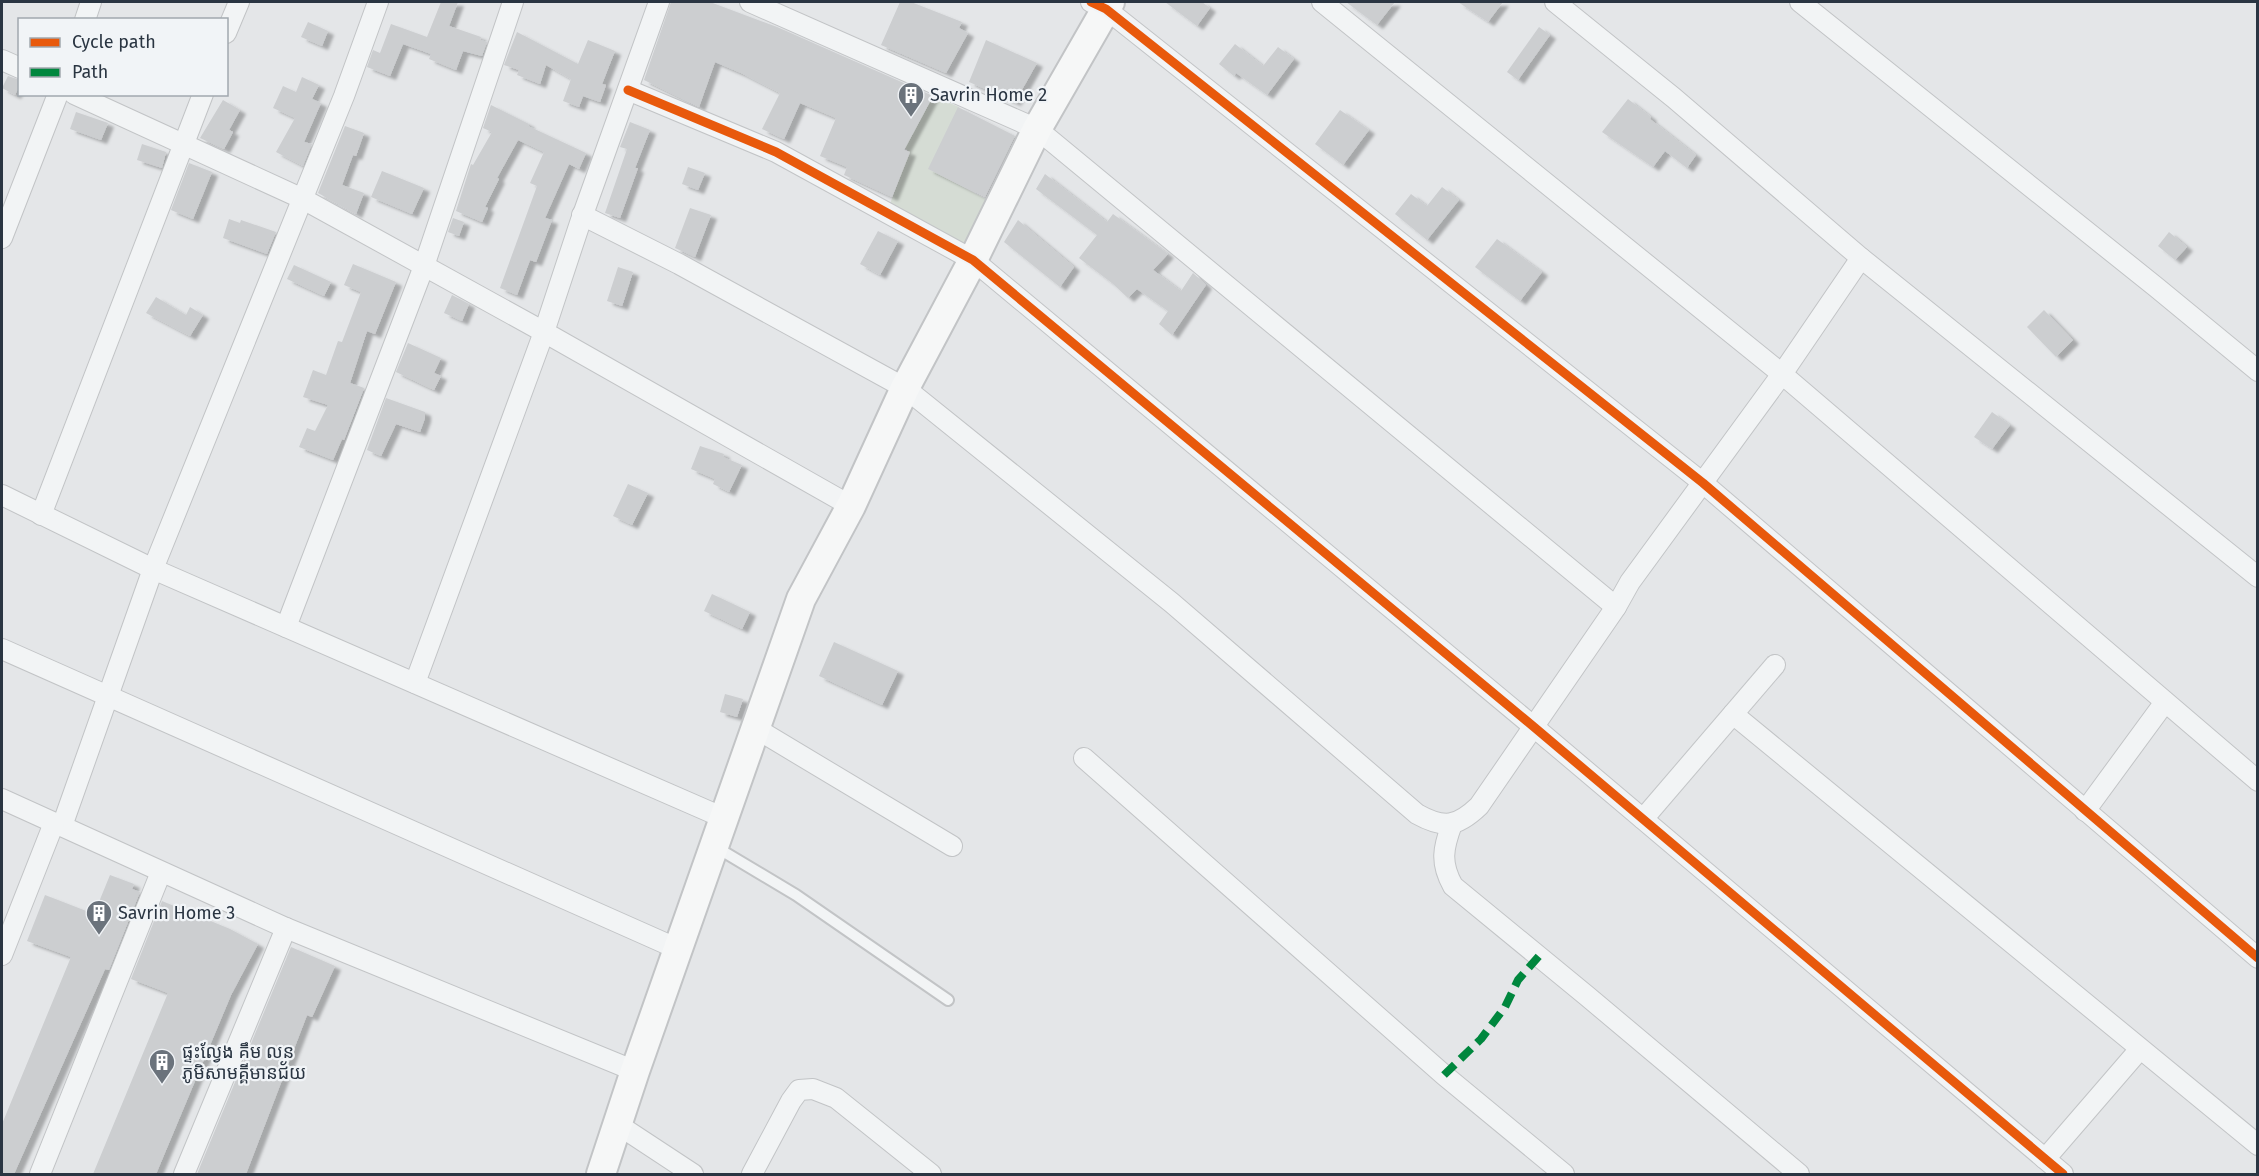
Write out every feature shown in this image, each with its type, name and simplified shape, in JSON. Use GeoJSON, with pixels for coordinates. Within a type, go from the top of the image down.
{"type":"FeatureCollection","features":[{"type":"Feature","properties":{"kind":"street"},"geometry":{"type":"LineString","coordinates":[[86,18],[92,2]]}},
{"type":"Feature","properties":{"kind":"street"},"geometry":{"type":"LineString","coordinates":[[228,28],[239,2]]}},
{"type":"Feature","properties":{"kind":"street"},"geometry":{"type":"LineString","coordinates":[[2,955],[58,825],[153,569],[303,199],[378,2]]}},
{"type":"Feature","properties":{"kind":"street"},"geometry":{"type":"LineString","coordinates":[[286,627],[424,266],[513,2]]}},
{"type":"Feature","properties":{"kind":"street"},"geometry":{"type":"LineString","coordinates":[[415,683],[544,332],[582,215],[659,2]]}},
{"type":"Feature","properties":{"kind":"street"},"geometry":{"type":"LineString","coordinates":[[750,2],[1037,129],[1616,607]]}},
{"type":"Feature","properties":{"kind":"street"},"geometry":{"type":"LineString","coordinates":[[1322,2],[1782,374],[2258,781]]}},
{"type":"Feature","properties":{"kind":"street"},"geometry":{"type":"LineString","coordinates":[[1555,2],[1674,98],[1861,258],[2258,577]]}},
{"type":"Feature","properties":{"kind":"street"},"geometry":{"type":"LineString","coordinates":[[1800,2],[2258,372]]}},
{"type":"Feature","properties":{"kind":"street"},"geometry":{"type":"LineString","coordinates":[[601,1174],[634,1071],[801,599],[851,506],[905,388],[973,260],[1102,4],[1703,483],[2258,958]]}},
{"type":"Feature","properties":{"kind":"street"},"geometry":{"type":"LineString","coordinates":[[2,60],[18,67]]}},
{"type":"Feature","properties":{"kind":"street"},"geometry":{"type":"LineString","coordinates":[[628,90],[776,152],[973,260],[1534,727],[2063,1174]]}},
{"type":"Feature","properties":{"kind":"street"},"geometry":{"type":"LineString","coordinates":[[2,233],[57,96]]}},
{"type":"Feature","properties":{"kind":"street"},"geometry":{"type":"LineString","coordinates":[[78,96],[303,199],[851,506]]}},
{"type":"Feature","properties":{"kind":"street"},"geometry":{"type":"LineString","coordinates":[[41,515],[201,96]]}},
{"type":"Feature","properties":{"kind":"street"},"geometry":{"type":"LineString","coordinates":[[582,215],[679,264],[905,388],[1172,603],[1417,814],[1441,825],[1452,824],[1466,818],[1479,806],[1616,607],[1630,582],[1782,374],[1861,258]]}},
{"type":"Feature","properties":{"kind":"street"},"geometry":{"type":"LineString","coordinates":[[2,495],[153,569],[724,818]]}},
{"type":"Feature","properties":{"kind":"street"},"geometry":{"type":"LineString","coordinates":[[2,650],[678,949]]}},
{"type":"Feature","properties":{"kind":"street"},"geometry":{"type":"LineString","coordinates":[[1643,819],[1775,665]]}},
{"type":"Feature","properties":{"kind":"street"},"geometry":{"type":"LineString","coordinates":[[2085,811],[2165,702]]}},
{"type":"Feature","properties":{"kind":"street"},"geometry":{"type":"LineString","coordinates":[[1733,714],[2258,1145]]}},
{"type":"Feature","properties":{"kind":"street"},"geometry":{"type":"LineString","coordinates":[[755,728],[952,846]]}},
{"type":"Feature","properties":{"kind":"street"},"geometry":{"type":"LineString","coordinates":[[1084,758],[1444,1075],[1564,1174]]}},
{"type":"Feature","properties":{"kind":"street"},"geometry":{"type":"LineString","coordinates":[[2,799],[286,928],[634,1071]]}},
{"type":"Feature","properties":{"kind":"street"},"geometry":{"type":"LineString","coordinates":[[1452,824],[1446,841],[1444,868],[1453,886],[1799,1174]]}},
{"type":"Feature","properties":{"kind":"street"},"geometry":{"type":"LineString","coordinates":[[40,1174],[161,872]]}},
{"type":"Feature","properties":{"kind":"street"},"geometry":{"type":"LineString","coordinates":[[184,1174],[286,928]]}},
{"type":"Feature","properties":{"kind":"street"},"geometry":{"type":"LineString","coordinates":[[2045,1159],[2140,1048]]}},
{"type":"Feature","properties":{"kind":"street"},"geometry":{"type":"LineString","coordinates":[[752,1174],[799,1089],[813,1089],[836,1098],[931,1174]]}},
{"type":"Feature","properties":{"kind":"street"},"geometry":{"type":"LineString","coordinates":[[617,1124],[693,1174]]}},
{"type":"Feature","properties":{"kind":"lane"},"geometry":{"type":"LineString","coordinates":[[714,846],[796,895],[948,1000]]}},
{"type":"Feature","properties":{"kind":"shaded area"},"geometry":{"type":"Polygon","coordinates":[[[933,96],[959,107],[929,169],[997,205],[973,260],[887,212],[909,152],[905,148],[933,96]]]}},
{"type":"Feature","properties":{"kind":"building"},"geometry":{"type":"Polygon","coordinates":[[[441,2],[458,2],[449,26],[481,37],[480,40],[487,42],[482,56],[463,51],[456,70],[429,59],[431,54],[403,44],[390,76],[367,67],[373,50],[380,53],[391,24],[427,37],[441,2]]]}},
{"type":"Feature","properties":{"kind":"building"},"geometry":{"type":"Polygon","coordinates":[[[671,2],[710,2],[777,27],[933,96],[904,150],[910,152],[892,197],[844,175],[847,167],[820,156],[836,118],[800,103],[784,139],[762,129],[780,93],[741,73],[715,62],[699,107],[644,80],[671,2]]]}},
{"type":"Feature","properties":{"kind":"building"},"geometry":{"type":"Polygon","coordinates":[[[900,2],[911,2],[962,22],[959,28],[968,33],[946,73],[881,45],[900,2]]]}},
{"type":"Feature","properties":{"kind":"building"},"geometry":{"type":"Polygon","coordinates":[[[1165,2],[1202,2],[1210,8],[1197,26],[1165,2]]]}},
{"type":"Feature","properties":{"kind":"building"},"geometry":{"type":"Polygon","coordinates":[[[1346,2],[1395,2],[1377,25],[1346,2]]]}},
{"type":"Feature","properties":{"kind":"building"},"geometry":{"type":"Polygon","coordinates":[[[1458,2],[1503,2],[1488,22],[1458,2]]]}},
{"type":"Feature","properties":{"kind":"building"},"geometry":{"type":"Polygon","coordinates":[[[308,22],[328,31],[322,46],[301,37],[308,22]]]}},
{"type":"Feature","properties":{"kind":"building"},"geometry":{"type":"Polygon","coordinates":[[[1539,27],[1550,35],[1518,80],[1507,72],[1539,27]]]}},
{"type":"Feature","properties":{"kind":"building"},"geometry":{"type":"Polygon","coordinates":[[[517,32],[578,64],[588,40],[615,51],[602,84],[606,85],[600,102],[583,96],[579,107],[563,101],[571,79],[546,65],[540,84],[517,75],[519,70],[504,65],[517,32]]]}},
{"type":"Feature","properties":{"kind":"building"},"geometry":{"type":"Polygon","coordinates":[[[986,40],[1037,63],[1015,102],[969,82],[986,40]]]}},
{"type":"Feature","properties":{"kind":"building"},"geometry":{"type":"Polygon","coordinates":[[[1235,44],[1263,66],[1278,47],[1294,59],[1267,95],[1236,73],[1234,76],[1219,64],[1235,44]]]}},
{"type":"Feature","properties":{"kind":"building"},"geometry":{"type":"Polygon","coordinates":[[[8,76],[18,79],[18,89],[15,95],[2,88],[8,76]]]}},
{"type":"Feature","properties":{"kind":"building"},"geometry":{"type":"Polygon","coordinates":[[[302,77],[319,85],[312,99],[321,103],[304,142],[312,144],[303,166],[276,152],[295,118],[273,108],[283,86],[296,92],[302,77]]]}},
{"type":"Feature","properties":{"kind":"building"},"geometry":{"type":"Polygon","coordinates":[[[1628,99],[1696,155],[1687,168],[1665,151],[1653,167],[1602,132],[1628,99]]]}},
{"type":"Feature","properties":{"kind":"building"},"geometry":{"type":"Polygon","coordinates":[[[223,100],[240,110],[229,130],[233,132],[224,149],[200,138],[223,100]]]}},
{"type":"Feature","properties":{"kind":"building"},"geometry":{"type":"Polygon","coordinates":[[[491,105],[529,124],[528,126],[586,153],[579,169],[569,164],[545,218],[552,220],[536,262],[530,260],[517,295],[500,288],[537,186],[530,183],[544,152],[518,140],[497,178],[499,179],[485,207],[488,208],[482,222],[456,211],[471,164],[473,165],[492,132],[483,128],[491,105]]]}},
{"type":"Feature","properties":{"kind":"building"},"geometry":{"type":"Polygon","coordinates":[[[958,107],[1015,136],[985,197],[928,169],[958,107]]]}},
{"type":"Feature","properties":{"kind":"building"},"geometry":{"type":"Polygon","coordinates":[[[1340,110],[1369,130],[1343,165],[1315,144],[1340,110]]]}},
{"type":"Feature","properties":{"kind":"building"},"geometry":{"type":"Polygon","coordinates":[[[76,112],[108,123],[101,140],[70,129],[76,112]]]}},
{"type":"Feature","properties":{"kind":"building"},"geometry":{"type":"Polygon","coordinates":[[[630,122],[650,130],[635,168],[638,168],[620,218],[605,213],[627,149],[620,147],[630,122]]]}},
{"type":"Feature","properties":{"kind":"building"},"geometry":{"type":"Polygon","coordinates":[[[345,126],[364,133],[342,185],[364,193],[356,214],[318,193],[345,126]]]}},
{"type":"Feature","properties":{"kind":"building"},"geometry":{"type":"Polygon","coordinates":[[[142,144],[166,152],[162,168],[137,160],[142,144]]]}},
{"type":"Feature","properties":{"kind":"building"},"geometry":{"type":"Polygon","coordinates":[[[189,163],[212,172],[193,219],[171,210],[189,163]]]}},
{"type":"Feature","properties":{"kind":"building"},"geometry":{"type":"Polygon","coordinates":[[[688,167],[705,173],[698,190],[682,184],[688,167]]]}},
{"type":"Feature","properties":{"kind":"building"},"geometry":{"type":"Polygon","coordinates":[[[382,171],[424,188],[412,214],[371,197],[382,171]]]}},
{"type":"Feature","properties":{"kind":"building"},"geometry":{"type":"Polygon","coordinates":[[[1045,174],[1107,222],[1113,214],[1168,254],[1153,270],[1181,291],[1193,273],[1206,285],[1172,335],[1159,324],[1168,311],[1137,289],[1128,298],[1079,258],[1097,235],[1036,189],[1045,174]]]}},
{"type":"Feature","properties":{"kind":"building"},"geometry":{"type":"Polygon","coordinates":[[[1442,187],[1459,200],[1427,240],[1395,214],[1411,194],[1427,206],[1442,187]]]}},
{"type":"Feature","properties":{"kind":"building"},"geometry":{"type":"Polygon","coordinates":[[[690,208],[711,215],[695,257],[675,248],[690,208]]]}},
{"type":"Feature","properties":{"kind":"building"},"geometry":{"type":"Polygon","coordinates":[[[453,218],[464,222],[459,236],[448,232],[453,218]]]}},
{"type":"Feature","properties":{"kind":"building"},"geometry":{"type":"Polygon","coordinates":[[[229,219],[240,223],[241,220],[276,232],[267,254],[223,238],[229,219]]]}},
{"type":"Feature","properties":{"kind":"building"},"geometry":{"type":"Polygon","coordinates":[[[1018,220],[1074,267],[1060,287],[1004,242],[1018,220]]]}},
{"type":"Feature","properties":{"kind":"building"},"geometry":{"type":"Polygon","coordinates":[[[878,231],[898,241],[880,275],[860,264],[878,231]]]}},
{"type":"Feature","properties":{"kind":"building"},"geometry":{"type":"Polygon","coordinates":[[[2169,232],[2187,247],[2175,260],[2158,246],[2169,232]]]}},
{"type":"Feature","properties":{"kind":"building"},"geometry":{"type":"Polygon","coordinates":[[[1497,239],[1542,272],[1520,301],[1475,267],[1497,239]]]}},
{"type":"Feature","properties":{"kind":"building"},"geometry":{"type":"Polygon","coordinates":[[[353,264],[396,282],[375,334],[367,331],[350,383],[364,388],[344,440],[342,439],[333,460],[299,447],[307,428],[315,431],[328,405],[303,397],[313,370],[326,375],[338,341],[342,342],[361,292],[344,285],[353,264]]]}},
{"type":"Feature","properties":{"kind":"building"},"geometry":{"type":"Polygon","coordinates":[[[294,265],[331,282],[324,296],[287,279],[294,265]]]}},
{"type":"Feature","properties":{"kind":"building"},"geometry":{"type":"Polygon","coordinates":[[[618,267],[633,272],[622,306],[607,301],[618,267]]]}},
{"type":"Feature","properties":{"kind":"building"},"geometry":{"type":"Polygon","coordinates":[[[452,295],[469,304],[462,321],[444,313],[452,295]]]}},
{"type":"Feature","properties":{"kind":"building"},"geometry":{"type":"Polygon","coordinates":[[[156,297],[186,315],[190,307],[203,315],[190,336],[146,313],[156,297]]]}},
{"type":"Feature","properties":{"kind":"building"},"geometry":{"type":"Polygon","coordinates":[[[2044,310],[2073,340],[2056,357],[2027,327],[2044,310]]]}},
{"type":"Feature","properties":{"kind":"building"},"geometry":{"type":"Polygon","coordinates":[[[408,343],[441,358],[434,373],[441,376],[434,390],[396,372],[408,343]]]}},
{"type":"Feature","properties":{"kind":"building"},"geometry":{"type":"Polygon","coordinates":[[[386,398],[425,412],[425,418],[420,432],[396,424],[381,456],[367,450],[386,398]]]}},
{"type":"Feature","properties":{"kind":"building"},"geometry":{"type":"Polygon","coordinates":[[[1992,412],[2010,425],[1992,449],[1974,437],[1992,412]]]}},
{"type":"Feature","properties":{"kind":"building"},"geometry":{"type":"Polygon","coordinates":[[[700,446],[724,454],[723,457],[742,465],[729,492],[713,484],[715,479],[691,469],[700,446]]]}},
{"type":"Feature","properties":{"kind":"building"},"geometry":{"type":"Polygon","coordinates":[[[628,484],[648,493],[632,525],[613,516],[628,484]]]}},
{"type":"Feature","properties":{"kind":"building"},"geometry":{"type":"Polygon","coordinates":[[[712,594],[750,612],[742,629],[704,611],[712,594]]]}},
{"type":"Feature","properties":{"kind":"building"},"geometry":{"type":"Polygon","coordinates":[[[834,642],[898,671],[882,705],[819,676],[834,642]]]}},
{"type":"Feature","properties":{"kind":"building"},"geometry":{"type":"Polygon","coordinates":[[[725,694],[743,699],[737,717],[720,712],[725,694]]]}},
{"type":"Feature","properties":{"kind":"building"},"geometry":{"type":"Polygon","coordinates":[[[110,875],[134,884],[132,889],[140,892],[109,970],[105,969],[14,1174],[2,1174],[2,1124],[71,957],[27,941],[45,895],[94,914],[110,875]]]}},
{"type":"Feature","properties":{"kind":"building","name":"ផ្ទះល្វែង គឹម លន ភូមិសាមគ្គីមានជ័យ"},"geometry":{"type":"Polygon","coordinates":[[[162,901],[230,929],[258,944],[231,995],[156,1174],[93,1174],[168,993],[131,979],[162,901]]]}},
{"type":"Feature","properties":{"kind":"building","name":"ផ្ទះល្វែង គឹម លន ភូមិសាមគ្គីមានជ័យ"},"geometry":{"type":"Polygon","coordinates":[[[291,947],[335,966],[312,1017],[307,1015],[246,1174],[197,1174],[291,947]]]}},
{"type":"Feature","properties":{"kind":"marked path"},"geometry":{"type":"LineString","coordinates":[[1444,1075],[1481,1039],[1505,1007],[1518,980],[1539,956]]}},
{"type":"Feature","properties":{"kind":"cycle path"},"geometry":{"type":"LineString","coordinates":[[1091,2],[1106,9],[1703,483],[2258,958]]}},
{"type":"Feature","properties":{"kind":"cycle path"},"geometry":{"type":"LineString","coordinates":[[628,90],[776,152],[973,260],[1534,727],[2063,1174]]}},
{"type":"Feature","properties":{"kind":"place","name":"Savrin Home 2"},"geometry":{"type":"Point","coordinates":[911,118]}},
{"type":"Feature","properties":{"kind":"place","name":"Savrin Home 3"},"geometry":{"type":"Point","coordinates":[99,936]}},
{"type":"Feature","properties":{"kind":"place","name":"ផ្ទះល្វែង គឹម លន ភូមិសាមគ្គីមានជ័យ"},"geometry":{"type":"Point","coordinates":[162,1085]}}]}
